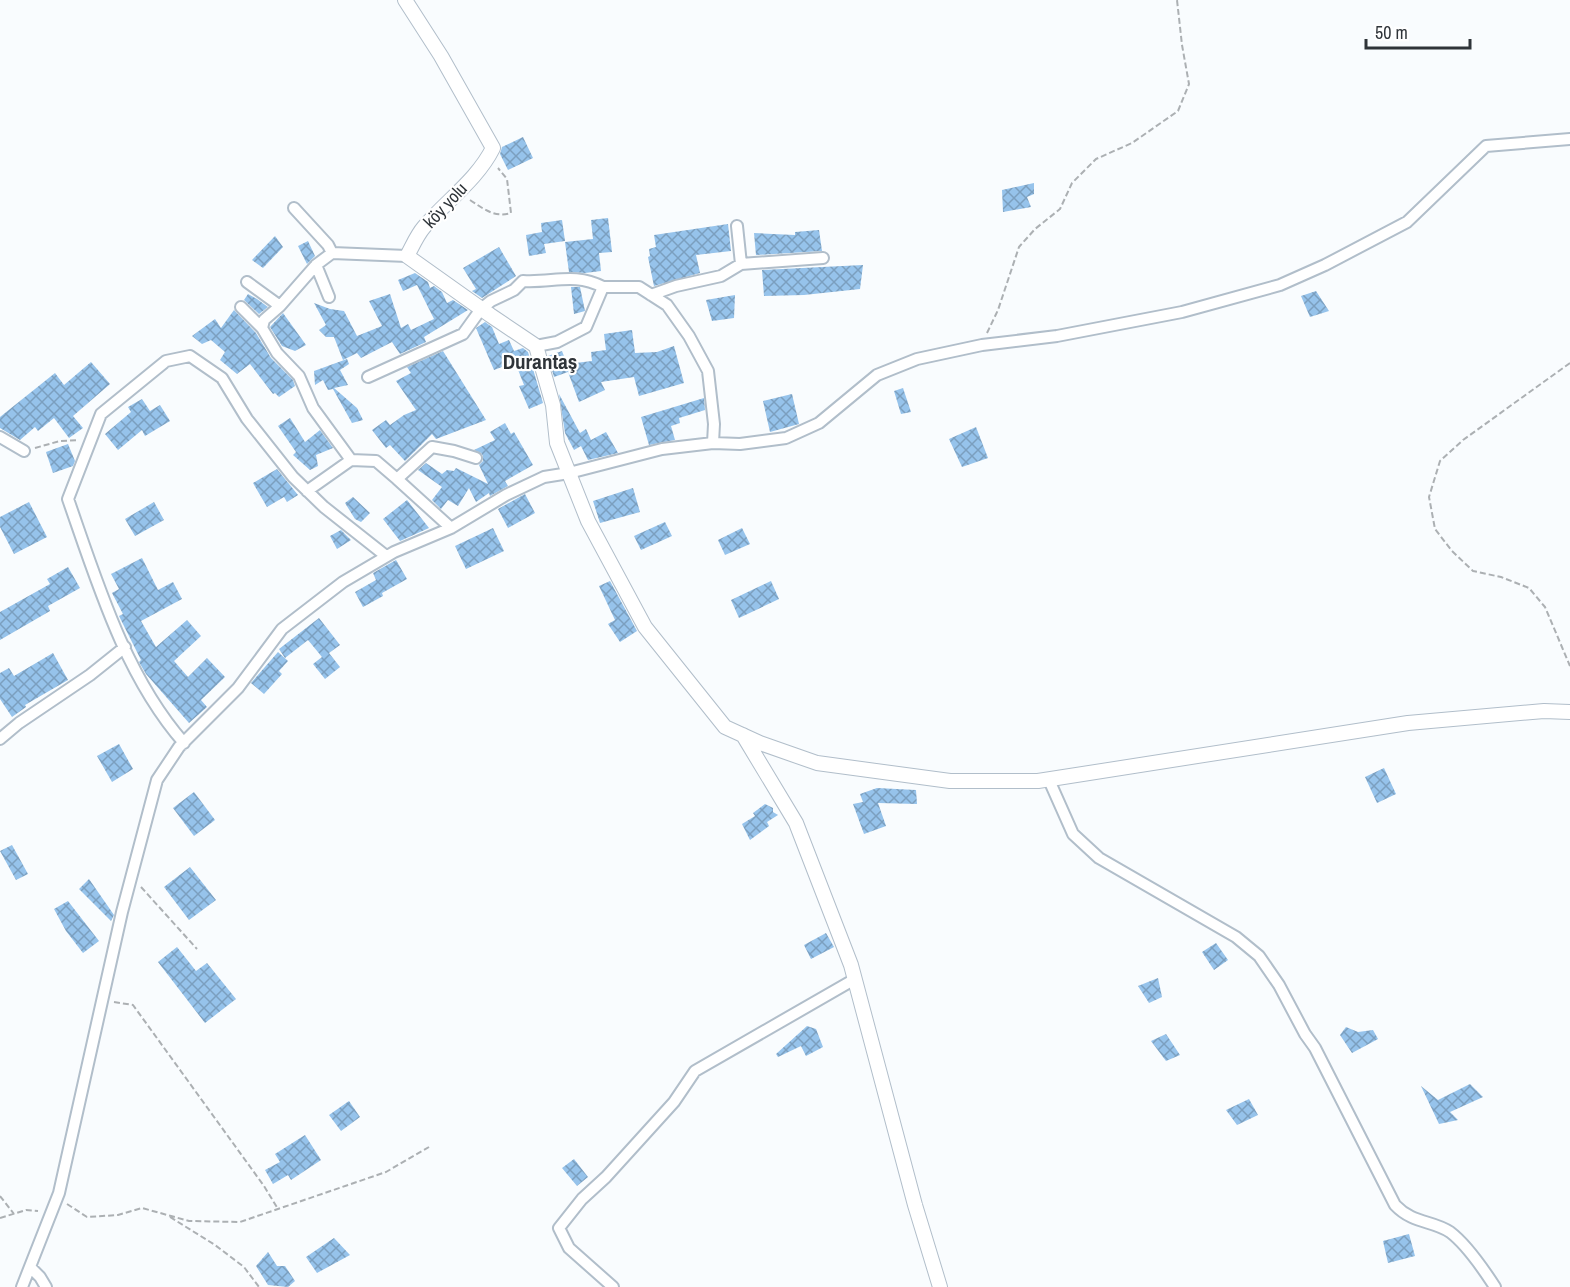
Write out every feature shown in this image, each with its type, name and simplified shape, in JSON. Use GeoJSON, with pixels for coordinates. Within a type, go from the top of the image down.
{"type":"FeatureCollection","features":[{"type":"Feature","properties":{"kind":"street"},"geometry":{"type":"LineString","coordinates":[[405,0],[441,56],[493,148],[489,156]]}},
{"type":"Feature","properties":{"kind":"street"},"geometry":{"type":"LineString","coordinates":[[22,1287],[57,1198],[131,876],[157,780],[184,743],[238,687],[282,628],[343,582],[386,556],[451,528],[506,495],[544,477],[569,473],[662,448],[713,443],[740,444],[786,438],[819,423],[877,375],[917,359],[982,345],[1057,336],[1182,312],[1280,285],[1325,265],[1407,222],[1486,146],[1570,139]]}},
{"type":"Feature","properties":{"kind":"street","name":"köy yolu"},"geometry":{"type":"LineString","coordinates":[[407,256],[423,228],[457,194],[489,156]]}},
{"type":"Feature","properties":{"kind":"street"},"geometry":{"type":"LineString","coordinates":[[294,208],[328,245],[332,253]]}},
{"type":"Feature","properties":{"kind":"street"},"geometry":{"type":"LineString","coordinates":[[737,226],[741,264]]}},
{"type":"Feature","properties":{"kind":"street"},"geometry":{"type":"LineString","coordinates":[[262,328],[264,320],[316,265],[332,253],[407,256],[536,346],[553,405],[557,443],[588,521],[645,627],[725,727],[817,763],[950,782],[1049,780],[1408,723],[1544,711],[1570,712]]}},
{"type":"Feature","properties":{"kind":"street"},"geometry":{"type":"LineString","coordinates":[[651,295],[676,286],[721,276],[741,264],[822,258]]}},
{"type":"Feature","properties":{"kind":"street"},"geometry":{"type":"LineString","coordinates":[[316,265],[329,297]]}},
{"type":"Feature","properties":{"kind":"street"},"geometry":{"type":"LineString","coordinates":[[369,377],[463,334],[481,309],[491,301],[514,290],[523,281],[541,282],[558,278],[588,280],[603,287],[639,287],[667,304],[689,336],[708,371],[714,424],[713,443]]}},
{"type":"Feature","properties":{"kind":"street"},"geometry":{"type":"LineString","coordinates":[[247,282],[279,306]]}},
{"type":"Feature","properties":{"kind":"street"},"geometry":{"type":"LineString","coordinates":[[536,346],[557,342],[586,327],[603,287]]}},
{"type":"Feature","properties":{"kind":"street"},"geometry":{"type":"LineString","coordinates":[[241,307],[262,328],[277,354],[299,376],[313,408],[351,460]]}},
{"type":"Feature","properties":{"kind":"street"},"geometry":{"type":"LineString","coordinates":[[184,743],[169,726],[143,687],[107,608],[68,499],[101,414],[166,361],[190,356],[222,378],[247,419],[293,477],[332,514],[386,556]]}},
{"type":"Feature","properties":{"kind":"street"},"geometry":{"type":"LineString","coordinates":[[0,437],[24,451]]}},
{"type":"Feature","properties":{"kind":"street"},"geometry":{"type":"LineString","coordinates":[[397,479],[432,447],[476,458]]}},
{"type":"Feature","properties":{"kind":"street"},"geometry":{"type":"LineString","coordinates":[[307,491],[351,460],[376,461],[451,528]]}},
{"type":"Feature","properties":{"kind":"street"},"geometry":{"type":"LineString","coordinates":[[0,739],[19,723],[90,675],[125,647]]}},
{"type":"Feature","properties":{"kind":"street"},"geometry":{"type":"LineString","coordinates":[[743,735],[796,823],[855,979],[915,1205],[940,1287]]}},
{"type":"Feature","properties":{"kind":"street"},"geometry":{"type":"LineString","coordinates":[[1049,780],[1073,834],[1098,858],[1236,937],[1258,956],[1279,985],[1315,1048],[1395,1205],[1405,1215],[1449,1232],[1483,1268],[1495,1287]]}},
{"type":"Feature","properties":{"kind":"street"},"geometry":{"type":"LineString","coordinates":[[613,1287],[569,1248],[559,1228],[582,1198],[606,1177],[674,1102],[695,1071],[855,979]]}},
{"type":"Feature","properties":{"kind":"street"},"geometry":{"type":"LineString","coordinates":[[30,1267],[46,1287]]}},
{"type":"Feature","properties":{"kind":"path"},"geometry":{"type":"LineString","coordinates":[[982,345],[998,310],[1019,247],[1035,229],[1060,209],[1072,183],[1096,159],[1132,143],[1178,111],[1189,84],[1177,0]]}},
{"type":"Feature","properties":{"kind":"path"},"geometry":{"type":"LineString","coordinates":[[457,194],[501,216],[510,213],[507,179],[489,156]]}},
{"type":"Feature","properties":{"kind":"path"},"geometry":{"type":"LineString","coordinates":[[1570,363],[1463,440],[1440,461],[1429,497],[1435,529],[1473,571],[1501,576],[1529,588],[1545,607],[1570,666]]}},
{"type":"Feature","properties":{"kind":"path"},"geometry":{"type":"LineString","coordinates":[[24,451],[60,441],[92,438]]}},
{"type":"Feature","properties":{"kind":"path"},"geometry":{"type":"LineString","coordinates":[[131,876],[197,949]]}},
{"type":"Feature","properties":{"kind":"path"},"geometry":{"type":"LineString","coordinates":[[102,1000],[133,1005],[264,1186],[278,1209]]}},
{"type":"Feature","properties":{"kind":"path"},"geometry":{"type":"LineString","coordinates":[[57,1198],[87,1217],[118,1215],[142,1208],[189,1221],[240,1222],[386,1172],[429,1147]]}},
{"type":"Feature","properties":{"kind":"path"},"geometry":{"type":"LineString","coordinates":[[0,1196],[14,1214]]}},
{"type":"Feature","properties":{"kind":"path"},"geometry":{"type":"LineString","coordinates":[[0,1218],[26,1210],[51,1214]]}},
{"type":"Feature","properties":{"kind":"path"},"geometry":{"type":"LineString","coordinates":[[168,1216],[215,1245],[244,1267],[259,1287]]}},
{"type":"Feature","properties":{"kind":"building"},"geometry":{"type":"Polygon","coordinates":[[[523,137],[533,158],[508,170],[500,154],[502,147],[523,137]]]}},
{"type":"Feature","properties":{"kind":"building"},"geometry":{"type":"Polygon","coordinates":[[[1034,183],[1034,194],[1027,197],[1031,207],[1003,212],[1002,190],[1034,183]]]}},
{"type":"Feature","properties":{"kind":"building"},"geometry":{"type":"Polygon","coordinates":[[[608,218],[612,252],[599,253],[601,271],[569,272],[565,242],[593,239],[591,220],[608,218]]]}},
{"type":"Feature","properties":{"kind":"building"},"geometry":{"type":"Polygon","coordinates":[[[562,220],[565,241],[544,244],[546,253],[529,256],[526,235],[542,232],[541,223],[562,220]]]}},
{"type":"Feature","properties":{"kind":"building"},"geometry":{"type":"Polygon","coordinates":[[[728,224],[731,251],[696,255],[700,273],[654,286],[648,257],[650,256],[649,249],[656,247],[654,235],[728,224]]]}},
{"type":"Feature","properties":{"kind":"building"},"geometry":{"type":"Polygon","coordinates":[[[819,230],[822,251],[756,255],[754,233],[795,235],[795,232],[819,230]]]}},
{"type":"Feature","properties":{"kind":"building"},"geometry":{"type":"Polygon","coordinates":[[[275,236],[283,247],[263,268],[252,260],[275,236]]]}},
{"type":"Feature","properties":{"kind":"building"},"geometry":{"type":"Polygon","coordinates":[[[308,241],[315,256],[307,264],[298,246],[308,241]]]}},
{"type":"Feature","properties":{"kind":"building"},"geometry":{"type":"Polygon","coordinates":[[[499,247],[516,276],[482,298],[472,291],[476,289],[463,268],[499,247]]]}},
{"type":"Feature","properties":{"kind":"building"},"geometry":{"type":"Polygon","coordinates":[[[863,265],[860,289],[804,295],[764,296],[762,270],[863,265]]]}},
{"type":"Feature","properties":{"kind":"building"},"geometry":{"type":"Polygon","coordinates":[[[415,273],[428,282],[430,288],[434,286],[442,292],[447,303],[453,300],[468,310],[424,337],[426,342],[400,354],[392,342],[361,358],[357,353],[343,360],[334,337],[326,337],[319,330],[326,325],[314,303],[344,311],[357,336],[382,326],[369,301],[390,294],[401,328],[408,324],[411,330],[434,319],[417,285],[403,291],[398,280],[415,273]]]}},
{"type":"Feature","properties":{"kind":"building"},"geometry":{"type":"Polygon","coordinates":[[[571,287],[580,287],[585,311],[574,314],[571,287]]]}},
{"type":"Feature","properties":{"kind":"building"},"geometry":{"type":"Polygon","coordinates":[[[1316,291],[1329,311],[1310,317],[1301,296],[1316,291]]]}},
{"type":"Feature","properties":{"kind":"building"},"geometry":{"type":"Polygon","coordinates":[[[248,294],[268,307],[259,314],[244,300],[248,294]]]}},
{"type":"Feature","properties":{"kind":"building"},"geometry":{"type":"Polygon","coordinates":[[[735,295],[734,318],[712,321],[706,300],[735,295]]]}},
{"type":"Feature","properties":{"kind":"building"},"geometry":{"type":"Polygon","coordinates":[[[234,310],[256,333],[271,358],[293,380],[295,386],[279,397],[273,394],[250,364],[237,374],[220,360],[225,352],[211,340],[202,344],[192,336],[215,319],[221,328],[234,310]]]}},
{"type":"Feature","properties":{"kind":"building"},"geometry":{"type":"Polygon","coordinates":[[[283,313],[306,345],[295,351],[282,346],[270,327],[283,313]]]}},
{"type":"Feature","properties":{"kind":"building"},"geometry":{"type":"Polygon","coordinates":[[[485,322],[492,327],[499,344],[509,340],[514,351],[523,348],[528,352],[543,403],[529,409],[519,386],[524,385],[515,362],[494,370],[476,328],[485,322]]]}},
{"type":"Feature","properties":{"kind":"building"},"geometry":{"type":"Polygon","coordinates":[[[632,330],[635,353],[657,352],[674,346],[684,383],[639,396],[634,377],[601,382],[605,390],[579,402],[568,372],[554,377],[548,356],[562,351],[567,364],[592,361],[591,352],[606,350],[604,334],[632,330]]]}},
{"type":"Feature","properties":{"kind":"building"},"geometry":{"type":"Polygon","coordinates":[[[443,351],[486,420],[436,439],[432,434],[405,461],[390,445],[386,448],[372,430],[386,420],[390,425],[416,410],[396,381],[411,373],[407,367],[443,351]]]}},
{"type":"Feature","properties":{"kind":"building"},"geometry":{"type":"Polygon","coordinates":[[[347,359],[349,364],[340,370],[348,385],[334,388],[357,408],[363,420],[352,423],[333,389],[328,390],[323,380],[315,385],[314,371],[347,359]]]}},
{"type":"Feature","properties":{"kind":"building"},"geometry":{"type":"Polygon","coordinates":[[[91,362],[110,384],[73,416],[83,428],[69,438],[54,418],[38,431],[35,427],[20,440],[0,428],[0,417],[55,373],[64,385],[91,362]]]}},
{"type":"Feature","properties":{"kind":"building"},"geometry":{"type":"Polygon","coordinates":[[[903,388],[911,412],[901,414],[894,391],[903,388]]]}},
{"type":"Feature","properties":{"kind":"building"},"geometry":{"type":"Polygon","coordinates":[[[559,394],[580,433],[586,429],[591,440],[606,432],[618,453],[588,460],[581,446],[574,450],[565,433],[559,394]]]}},
{"type":"Feature","properties":{"kind":"building"},"geometry":{"type":"Polygon","coordinates":[[[792,394],[799,424],[770,432],[763,401],[792,394]]]}},
{"type":"Feature","properties":{"kind":"building"},"geometry":{"type":"Polygon","coordinates":[[[704,398],[705,410],[679,418],[680,423],[671,426],[675,440],[649,445],[641,417],[704,398]]]}},
{"type":"Feature","properties":{"kind":"building"},"geometry":{"type":"Polygon","coordinates":[[[142,399],[150,411],[160,405],[170,421],[145,436],[142,430],[118,450],[105,434],[131,412],[128,407],[142,399]]]}},
{"type":"Feature","properties":{"kind":"building"},"geometry":{"type":"Polygon","coordinates":[[[290,418],[305,442],[320,430],[333,448],[316,455],[318,466],[310,470],[293,455],[296,452],[278,426],[290,418]]]}},
{"type":"Feature","properties":{"kind":"building"},"geometry":{"type":"Polygon","coordinates":[[[505,423],[511,434],[514,432],[533,465],[505,481],[508,486],[490,496],[489,493],[476,502],[469,488],[458,506],[448,500],[441,509],[432,500],[442,487],[418,470],[426,463],[442,474],[447,470],[454,471],[456,468],[488,484],[479,465],[483,461],[483,456],[474,450],[495,440],[490,432],[505,423]]]}},
{"type":"Feature","properties":{"kind":"building"},"geometry":{"type":"Polygon","coordinates":[[[976,427],[988,458],[962,467],[949,439],[976,427]]]}},
{"type":"Feature","properties":{"kind":"building"},"geometry":{"type":"Polygon","coordinates":[[[68,444],[75,461],[73,466],[53,473],[46,452],[68,444]]]}},
{"type":"Feature","properties":{"kind":"building"},"geometry":{"type":"Polygon","coordinates":[[[277,469],[298,495],[287,502],[284,497],[267,507],[253,483],[277,469]]]}},
{"type":"Feature","properties":{"kind":"building"},"geometry":{"type":"Polygon","coordinates":[[[633,488],[640,512],[600,523],[593,501],[633,488]]]}},
{"type":"Feature","properties":{"kind":"building"},"geometry":{"type":"Polygon","coordinates":[[[525,494],[535,513],[508,528],[498,509],[525,494]]]}},
{"type":"Feature","properties":{"kind":"building"},"geometry":{"type":"Polygon","coordinates":[[[353,497],[370,513],[361,522],[355,519],[345,503],[353,497]]]}},
{"type":"Feature","properties":{"kind":"building"},"geometry":{"type":"Polygon","coordinates":[[[407,500],[429,528],[400,541],[383,519],[407,500]]]}},
{"type":"Feature","properties":{"kind":"building"},"geometry":{"type":"Polygon","coordinates":[[[29,502],[47,537],[14,554],[0,527],[0,517],[29,502]]]}},
{"type":"Feature","properties":{"kind":"building"},"geometry":{"type":"Polygon","coordinates":[[[154,502],[164,520],[135,536],[125,519],[154,502]]]}},
{"type":"Feature","properties":{"kind":"building"},"geometry":{"type":"Polygon","coordinates":[[[665,522],[672,536],[641,550],[634,536],[665,522]]]}},
{"type":"Feature","properties":{"kind":"building"},"geometry":{"type":"Polygon","coordinates":[[[493,528],[504,551],[466,569],[455,546],[493,528]]]}},
{"type":"Feature","properties":{"kind":"building"},"geometry":{"type":"Polygon","coordinates":[[[742,528],[750,544],[725,555],[718,540],[742,528]]]}},
{"type":"Feature","properties":{"kind":"building"},"geometry":{"type":"Polygon","coordinates":[[[341,530],[351,540],[337,549],[330,536],[341,530]]]}},
{"type":"Feature","properties":{"kind":"building"},"geometry":{"type":"Polygon","coordinates":[[[142,558],[158,590],[173,582],[182,599],[141,621],[156,647],[187,620],[201,636],[174,661],[188,677],[207,658],[225,677],[201,700],[207,707],[189,723],[146,674],[119,616],[123,614],[112,593],[119,589],[111,574],[142,558]]]}},
{"type":"Feature","properties":{"kind":"building"},"geometry":{"type":"Polygon","coordinates":[[[396,560],[407,579],[363,607],[355,592],[376,580],[373,573],[396,560]]]}},
{"type":"Feature","properties":{"kind":"building"},"geometry":{"type":"Polygon","coordinates":[[[68,567],[80,588],[48,606],[50,611],[0,640],[0,612],[50,584],[47,579],[68,567]]]}},
{"type":"Feature","properties":{"kind":"building"},"geometry":{"type":"Polygon","coordinates":[[[610,581],[637,631],[620,642],[608,624],[615,620],[599,586],[610,581]]]}},
{"type":"Feature","properties":{"kind":"building"},"geometry":{"type":"Polygon","coordinates":[[[771,581],[779,599],[739,618],[731,600],[771,581]]]}},
{"type":"Feature","properties":{"kind":"building"},"geometry":{"type":"Polygon","coordinates":[[[319,618],[340,645],[329,653],[340,667],[325,679],[313,664],[322,657],[308,640],[285,658],[279,649],[319,618]]]}},
{"type":"Feature","properties":{"kind":"building"},"geometry":{"type":"Polygon","coordinates":[[[278,652],[288,661],[279,671],[282,674],[264,694],[251,683],[278,652]]]}},
{"type":"Feature","properties":{"kind":"building"},"geometry":{"type":"Polygon","coordinates":[[[53,653],[68,680],[25,705],[26,707],[12,717],[0,699],[0,673],[9,668],[14,676],[53,653]]]}},
{"type":"Feature","properties":{"kind":"building"},"geometry":{"type":"Polygon","coordinates":[[[119,744],[133,769],[112,782],[97,756],[119,744]]]}},
{"type":"Feature","properties":{"kind":"building"},"geometry":{"type":"Polygon","coordinates":[[[1384,768],[1396,794],[1377,803],[1365,777],[1384,768]]]}},
{"type":"Feature","properties":{"kind":"building"},"geometry":{"type":"Polygon","coordinates":[[[877,788],[916,790],[917,804],[878,803],[886,826],[864,834],[853,804],[863,802],[860,794],[877,788]]]}},
{"type":"Feature","properties":{"kind":"building"},"geometry":{"type":"Polygon","coordinates":[[[194,792],[215,820],[194,836],[173,808],[194,792]]]}},
{"type":"Feature","properties":{"kind":"building"},"geometry":{"type":"Polygon","coordinates":[[[765,804],[773,808],[773,812],[778,815],[767,822],[769,826],[750,840],[742,824],[755,816],[753,813],[765,804]]]}},
{"type":"Feature","properties":{"kind":"building"},"geometry":{"type":"Polygon","coordinates":[[[12,845],[28,874],[16,880],[0,851],[12,845]]]}},
{"type":"Feature","properties":{"kind":"building"},"geometry":{"type":"Polygon","coordinates":[[[190,867],[216,900],[189,920],[164,887],[190,867]]]}},
{"type":"Feature","properties":{"kind":"building"},"geometry":{"type":"Polygon","coordinates":[[[89,879],[114,915],[111,921],[79,889],[89,879]]]}},
{"type":"Feature","properties":{"kind":"building"},"geometry":{"type":"Polygon","coordinates":[[[68,901],[99,941],[83,953],[66,931],[54,909],[68,901]]]}},
{"type":"Feature","properties":{"kind":"building"},"geometry":{"type":"Polygon","coordinates":[[[826,933],[834,947],[811,959],[804,945],[826,933]]]}},
{"type":"Feature","properties":{"kind":"building"},"geometry":{"type":"Polygon","coordinates":[[[1216,943],[1228,960],[1214,970],[1202,952],[1216,943]]]}},
{"type":"Feature","properties":{"kind":"building"},"geometry":{"type":"Polygon","coordinates":[[[177,947],[196,971],[207,963],[236,999],[205,1023],[158,962],[177,947]]]}},
{"type":"Feature","properties":{"kind":"building"},"geometry":{"type":"Polygon","coordinates":[[[1158,978],[1162,997],[1149,1003],[1138,986],[1158,978]]]}},
{"type":"Feature","properties":{"kind":"building"},"geometry":{"type":"Polygon","coordinates":[[[807,1026],[816,1029],[823,1047],[806,1056],[801,1046],[778,1057],[776,1054],[807,1026]]]}},
{"type":"Feature","properties":{"kind":"building"},"geometry":{"type":"Polygon","coordinates":[[[1346,1027],[1358,1032],[1373,1030],[1378,1039],[1352,1053],[1340,1035],[1346,1027]]]}},
{"type":"Feature","properties":{"kind":"building"},"geometry":{"type":"Polygon","coordinates":[[[1166,1034],[1180,1055],[1166,1061],[1151,1041],[1166,1034]]]}},
{"type":"Feature","properties":{"kind":"building"},"geometry":{"type":"Polygon","coordinates":[[[1470,1084],[1483,1097],[1450,1112],[1458,1120],[1439,1124],[1421,1086],[1438,1100],[1470,1084]]]}},
{"type":"Feature","properties":{"kind":"building"},"geometry":{"type":"Polygon","coordinates":[[[1249,1099],[1258,1115],[1237,1125],[1226,1110],[1249,1099]]]}},
{"type":"Feature","properties":{"kind":"building"},"geometry":{"type":"Polygon","coordinates":[[[349,1101],[360,1117],[341,1131],[329,1115],[349,1101]]]}},
{"type":"Feature","properties":{"kind":"building"},"geometry":{"type":"Polygon","coordinates":[[[305,1135],[321,1160],[291,1180],[288,1175],[273,1184],[265,1170],[280,1162],[275,1154],[305,1135]]]}},
{"type":"Feature","properties":{"kind":"building"},"geometry":{"type":"Polygon","coordinates":[[[574,1159],[588,1177],[577,1186],[562,1168],[574,1159]]]}},
{"type":"Feature","properties":{"kind":"building"},"geometry":{"type":"Polygon","coordinates":[[[1409,1234],[1415,1256],[1388,1263],[1383,1241],[1409,1234]]]}},
{"type":"Feature","properties":{"kind":"building"},"geometry":{"type":"Polygon","coordinates":[[[334,1238],[350,1255],[317,1273],[306,1257],[334,1238]]]}},
{"type":"Feature","properties":{"kind":"building"},"geometry":{"type":"Polygon","coordinates":[[[268,1252],[277,1266],[285,1266],[295,1281],[288,1287],[268,1285],[256,1266],[268,1252]]]}},
{"type":"Feature","properties":{"kind":"district","name":"Durantaş"},"geometry":{"type":"Point","coordinates":[540,361]}}]}
